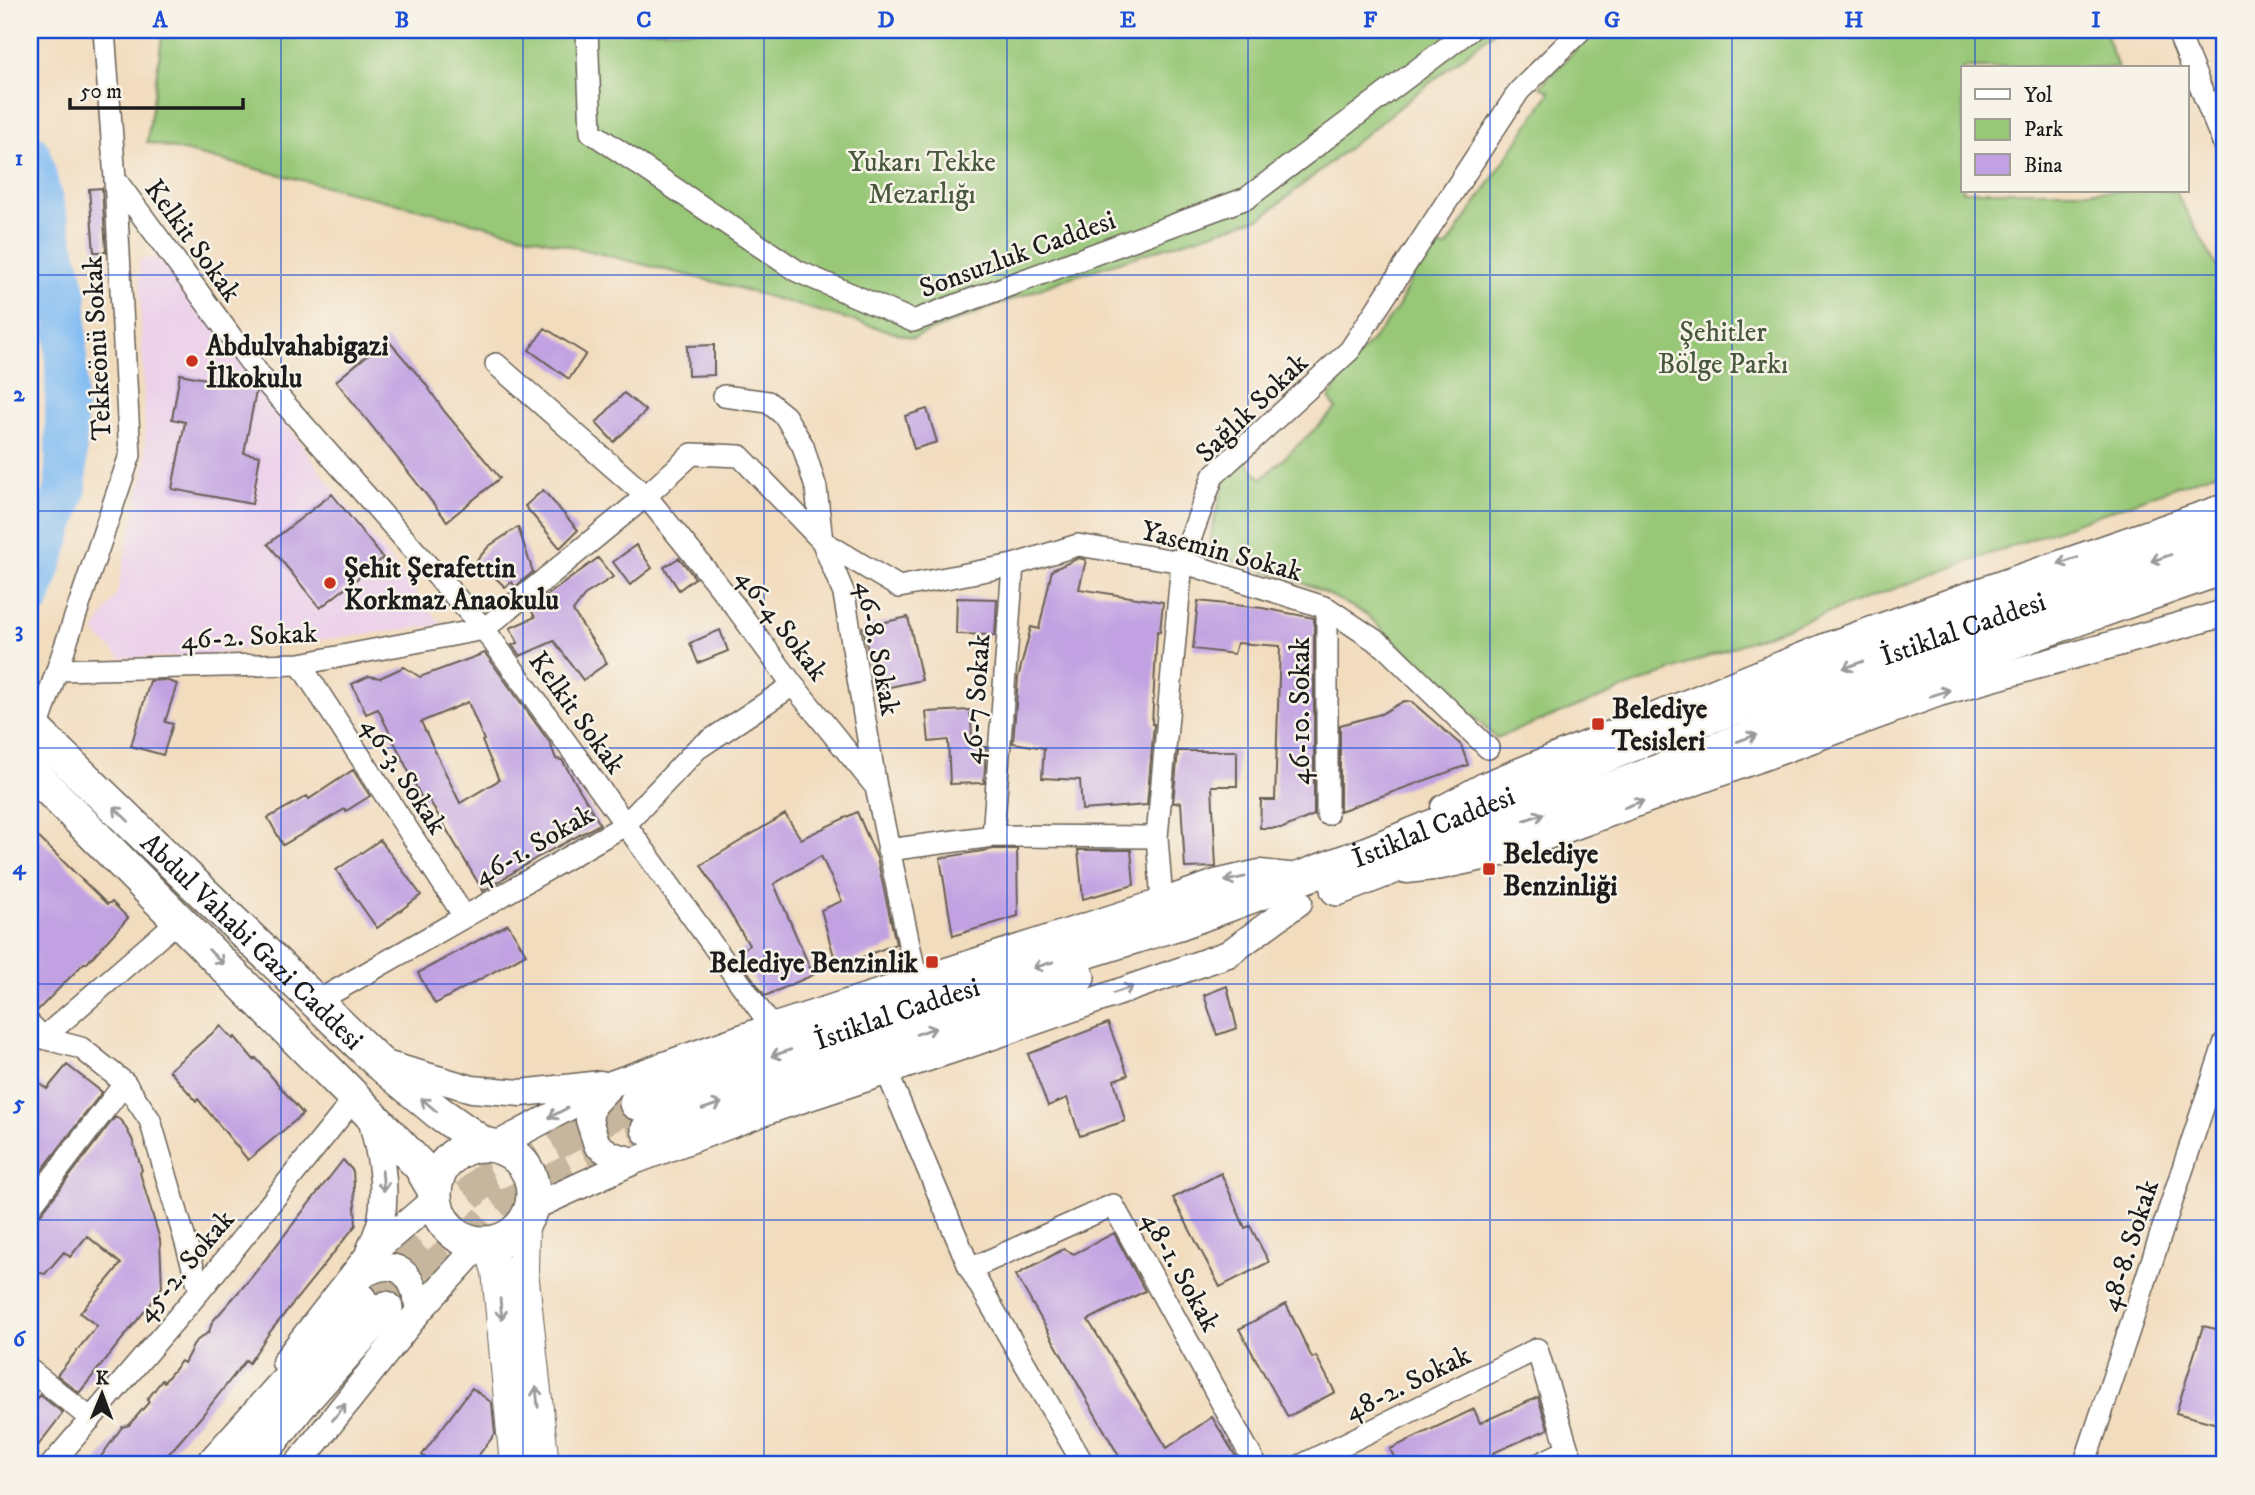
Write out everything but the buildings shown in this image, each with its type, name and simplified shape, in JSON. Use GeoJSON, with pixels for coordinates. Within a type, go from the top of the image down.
{"type":"FeatureCollection","features":[{"type":"Feature","properties":{"kind":"main road","name":"İstiklal Caddesi"},"geometry":{"type":"LineString","coordinates":[[632,1105],[1143,954],[1301,890],[1379,862],[1646,739],[2225,536]]}},
{"type":"Feature","properties":{"kind":"main road","name":"İstiklal Caddesi"},"geometry":{"type":"LineString","coordinates":[[1379,862],[1440,849],[1543,814],[1904,680],[2225,567]]}},
{"type":"Feature","properties":{"kind":"main road","name":"Abdul Vahabi Gazi Caddesi"},"geometry":{"type":"LineString","coordinates":[[33,728],[378,1062],[438,1112],[490,1145]]}},
{"type":"Feature","properties":{"kind":"main road","name":"Abdul Vahabi Gazi Caddesi"},"geometry":{"type":"LineString","coordinates":[[30,769],[363,1106],[420,1166],[435,1195]]}},
{"type":"Feature","properties":{"kind":"main road"},"geometry":{"type":"LineString","coordinates":[[527,1216],[510,1236],[485,1243],[463,1239],[448,1228],[438,1212],[435,1195],[440,1172],[450,1158],[466,1148],[490,1145],[517,1158],[528,1172],[533,1190],[527,1216],[523,1271],[544,1465]]}},
{"type":"Feature","properties":{"kind":"main road"},"geometry":{"type":"LineString","coordinates":[[485,1243],[497,1270],[515,1465]]}},
{"type":"Feature","properties":{"kind":"main road"},"geometry":{"type":"LineString","coordinates":[[212,1465],[377,1302]]}},
{"type":"Feature","properties":{"kind":"main road"},"geometry":{"type":"LineString","coordinates":[[252,1465],[377,1302]]}},
{"type":"Feature","properties":{"kind":"street","name":"Tekkeönü Sokak"},"geometry":{"type":"LineString","coordinates":[[33,728],[57,670],[130,455],[104,30]]}},
{"type":"Feature","properties":{"kind":"street","name":"Sonsuzluk Caddesi"},"geometry":{"type":"LineString","coordinates":[[587,30],[591,132],[797,271],[913,321],[1247,198],[1470,30]]}},
{"type":"Feature","properties":{"kind":"street","name":"Sağlık Sokak"},"geometry":{"type":"LineString","coordinates":[[1162,902],[1157,837],[1182,562],[1213,476],[1350,350],[1519,92],[1581,30]]}},
{"type":"Feature","properties":{"kind":"street"},"geometry":{"type":"LineString","coordinates":[[2177,30],[2225,148]]}},
{"type":"Feature","properties":{"kind":"street","name":"Kelkit Sokak"},"geometry":{"type":"LineString","coordinates":[[115,179],[261,377],[484,629],[772,1027]]}},
{"type":"Feature","properties":{"kind":"street","name":"46-4 Sokak"},"geometry":{"type":"LineString","coordinates":[[496,364],[646,496],[876,787],[917,982]]}},
{"type":"Feature","properties":{"kind":"street"},"geometry":{"type":"LineString","coordinates":[[724,396],[768,402],[785,416],[803,446],[810,467],[816,488],[822,541]]}},
{"type":"Feature","properties":{"kind":"street","name":"46-8. Sokak"},"geometry":{"type":"LineString","coordinates":[[646,496],[692,454],[740,456],[822,541],[844,594],[876,787]]}},
{"type":"Feature","properties":{"kind":"street","name":"46-2. Sokak"},"geometry":{"type":"LineString","coordinates":[[57,670],[300,664],[484,629],[646,496]]}},
{"type":"Feature","properties":{"kind":"street"},"geometry":{"type":"LineString","coordinates":[[1379,862],[1399,833],[1486,785],[1827,646],[1981,590],[2225,508]]}},
{"type":"Feature","properties":{"kind":"street","name":"Yasemin Sokak"},"geometry":{"type":"LineString","coordinates":[[822,541],[899,587],[1013,565],[1078,545],[1182,562],[1326,608],[1385,647],[1488,748]]}},
{"type":"Feature","properties":{"kind":"street","name":"46-7 Sokak"},"geometry":{"type":"LineString","coordinates":[[993,836],[1013,565]]}},
{"type":"Feature","properties":{"kind":"street","name":"46-10. Sokak"},"geometry":{"type":"LineString","coordinates":[[1326,608],[1327,814]]}},
{"type":"Feature","properties":{"kind":"street"},"geometry":{"type":"LineString","coordinates":[[1379,862],[1441,866],[1501,853],[1939,693],[2225,613]]}},
{"type":"Feature","properties":{"kind":"street","name":"46-3. Sokak"},"geometry":{"type":"LineString","coordinates":[[300,664],[464,916]]}},
{"type":"Feature","properties":{"kind":"street","name":"46-1. Sokak"},"geometry":{"type":"LineString","coordinates":[[316,1002],[625,825],[697,749],[793,685]]}},
{"type":"Feature","properties":{"kind":"street"},"geometry":{"type":"LineString","coordinates":[[888,850],[993,836],[1157,837]]}},
{"type":"Feature","properties":{"kind":"street"},"geometry":{"type":"LineString","coordinates":[[490,1145],[632,1105],[772,1027],[1216,883],[1260,873],[1301,890],[1228,954],[771,1110],[634,1161],[527,1216]]}},
{"type":"Feature","properties":{"kind":"street"},"geometry":{"type":"LineString","coordinates":[[34,1033],[179,920]]}},
{"type":"Feature","properties":{"kind":"street"},"geometry":{"type":"LineString","coordinates":[[34,1033],[81,1048],[125,1083],[150,1120],[200,1291]]}},
{"type":"Feature","properties":{"kind":"street","name":"48-8. Sokak"},"geometry":{"type":"LineString","coordinates":[[2084,1465],[2225,1042]]}},
{"type":"Feature","properties":{"kind":"street"},"geometry":{"type":"LineString","coordinates":[[378,1062],[472,1089],[632,1105]]}},
{"type":"Feature","properties":{"kind":"street"},"geometry":{"type":"LineString","coordinates":[[886,1070],[970,1269],[1084,1465]]}},
{"type":"Feature","properties":{"kind":"street"},"geometry":{"type":"LineString","coordinates":[[30,1207],[125,1083]]}},
{"type":"Feature","properties":{"kind":"street"},"geometry":{"type":"LineString","coordinates":[[632,1105],[592,1105],[589,1120],[597,1145],[612,1155],[634,1161]]}},
{"type":"Feature","properties":{"kind":"street"},"geometry":{"type":"LineString","coordinates":[[297,1465],[377,1302],[367,1257],[381,1222],[384,1194],[381,1160],[363,1106]]}},
{"type":"Feature","properties":{"kind":"street","name":"45-2. Sokak"},"geometry":{"type":"LineString","coordinates":[[51,1465],[363,1106]]}},
{"type":"Feature","properties":{"kind":"street"},"geometry":{"type":"LineString","coordinates":[[367,1257],[435,1195]]}},
{"type":"Feature","properties":{"kind":"street","name":"48-1. Sokak"},"geometry":{"type":"LineString","coordinates":[[970,1269],[1113,1205],[1256,1465]]}},
{"type":"Feature","properties":{"kind":"street"},"geometry":{"type":"LineString","coordinates":[[203,1465],[377,1302],[485,1243]]}},
{"type":"Feature","properties":{"kind":"street","name":"48-2. Sokak"},"geometry":{"type":"LineString","coordinates":[[1302,1465],[1537,1349],[1572,1458]]}},
{"type":"Feature","properties":{"kind":"street"},"geometry":{"type":"LineString","coordinates":[[30,1370],[91,1419]]}},
{"type":"Feature","properties":{"kind":"street"},"geometry":{"type":"LineString","coordinates":[[1537,1465],[1572,1458]]}},
{"type":"Feature","properties":{"kind":"shaded area","name":"Abdulvahabigazi İlkokulu"},"geometry":{"type":"Polygon","coordinates":[[[165,255],[329,483],[442,625],[256,647],[205,656],[121,658],[94,632],[117,593],[146,462],[139,260],[165,255]]]}},
{"type":"Feature","properties":{"kind":"green space","name":"Yukarı Tekke Mezarlığı"},"geometry":{"type":"Polygon","coordinates":[[[163,30],[1496,30],[1262,217],[1068,278],[913,338],[727,285],[147,142],[163,30]]]}},
{"type":"Feature","properties":{"kind":"green space","name":"Şehitler Bölge Parkı"},"geometry":{"type":"Polygon","coordinates":[[[1595,30],[2104,30],[2117,66],[1961,66],[1961,192],[2176,192],[2217,267],[2225,264],[2225,469],[1733,647],[1496,738],[1366,614],[1314,587],[1208,552],[1226,478],[1246,462],[1262,479],[1336,409],[1329,398],[1349,365],[1398,307],[1428,243],[1446,248],[1550,92],[1540,86],[1595,30]]]}},
{"type":"Feature","properties":{"kind":"waterway"},"geometry":{"type":"LineString","coordinates":[[30,155],[66,295],[66,488],[30,598]]}},
{"type":"Feature","properties":{"kind":"tunnel"},"geometry":{"type":"LineString","coordinates":[[360,1300],[485,1179],[636,1103]]}},
{"type":"Feature","properties":{"kind":"tunnel"},"geometry":{"type":"LineString","coordinates":[[386,1308],[504,1206],[648,1129]]}},
{"type":"Feature","properties":{"kind":"place","name":"Abdulvahabigazi İlkokulu"},"geometry":{"type":"Point","coordinates":[192,361]}},
{"type":"Feature","properties":{"kind":"place","name":"Şehit Şerafettin Korkmaz Anaokulu"},"geometry":{"type":"Point","coordinates":[330,583]}},
{"type":"Feature","properties":{"kind":"place","name":"Belediye Tesisleri"},"geometry":{"type":"Point","coordinates":[1598,724]}},
{"type":"Feature","properties":{"kind":"place","name":"Belediye Benzinliği"},"geometry":{"type":"Point","coordinates":[1489,869]}},
{"type":"Feature","properties":{"kind":"place","name":"Belediye Benzinlik"},"geometry":{"type":"Point","coordinates":[932,962]}}]}
